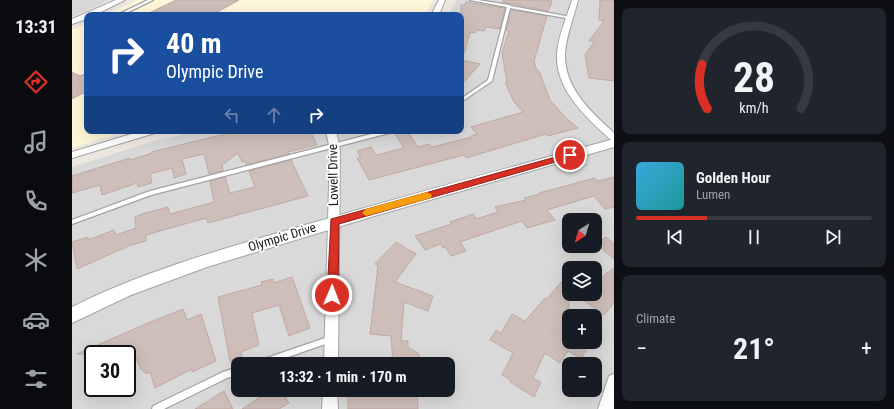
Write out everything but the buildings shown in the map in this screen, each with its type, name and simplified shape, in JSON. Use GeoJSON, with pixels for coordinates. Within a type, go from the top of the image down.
{"type":"FeatureCollection","features":[{"type":"Feature","properties":{"kind":"street"},"geometry":{"type":"LineString","coordinates":[[96,12],[122,0]]}},
{"type":"Feature","properties":{"kind":"street"},"geometry":{"type":"LineString","coordinates":[[436,12],[442,0]]}},
{"type":"Feature","properties":{"kind":"street"},"geometry":{"type":"LineString","coordinates":[[575,0],[561,53],[561,65],[564,76],[579,102],[614,138]]}},
{"type":"Feature","properties":{"kind":"street"},"geometry":{"type":"LineString","coordinates":[[72,22],[84,17]]}},
{"type":"Feature","properties":{"kind":"street"},"geometry":{"type":"LineString","coordinates":[[72,155],[142,134]]}},
{"type":"Feature","properties":{"kind":"street","name":"Lowell Drive"},"geometry":{"type":"LineString","coordinates":[[331,357],[334,222],[334,145],[332,134]]}},
{"type":"Feature","properties":{"kind":"street","name":"Olympic Drive"},"geometry":{"type":"LineString","coordinates":[[72,315],[136,284],[179,268],[334,222],[614,143]]}},
{"type":"Feature","properties":{"kind":"street"},"geometry":{"type":"LineString","coordinates":[[606,409],[614,381]]}},
{"type":"Feature","properties":{"kind":"street"},"geometry":{"type":"LineString","coordinates":[[330,397],[330,409]]}},
{"type":"Feature","properties":{"kind":"lane"},"geometry":{"type":"LineString","coordinates":[[125,12],[150,0]]}},
{"type":"Feature","properties":{"kind":"lane"},"geometry":{"type":"LineString","coordinates":[[472,0],[571,18]]}},
{"type":"Feature","properties":{"kind":"lane"},"geometry":{"type":"LineString","coordinates":[[464,99],[490,81],[509,6]]}},
{"type":"Feature","properties":{"kind":"lane"},"geometry":{"type":"LineString","coordinates":[[72,222],[150,193],[377,134]]}},
{"type":"Feature","properties":{"kind":"lane"},"geometry":{"type":"LineString","coordinates":[[278,357],[331,339]]}},
{"type":"Feature","properties":{"kind":"lane"},"geometry":{"type":"LineString","coordinates":[[156,409],[231,373]]}},
{"type":"Feature","properties":{"kind":"shaded area"},"geometry":{"type":"Polygon","coordinates":[[[72,0],[110,0],[72,17],[72,0]]]}},
{"type":"Feature","properties":{"kind":"shaded area"},"geometry":{"type":"Polygon","coordinates":[[[138,0],[433,0],[427,12],[112,12],[138,0]]]}},
{"type":"Feature","properties":{"kind":"shaded area"},"geometry":{"type":"Polygon","coordinates":[[[456,0],[614,0],[614,409],[72,409],[72,167],[154,141],[186,134],[464,134],[464,12],[450,12],[456,0]]]}},
{"type":"Feature","properties":{"kind":"shaded area"},"geometry":{"type":"Polygon","coordinates":[[[84,24],[84,134],[116,134],[72,148],[72,30],[84,24]]]}},
{"type":"Feature","properties":{"kind":"slow traffic"},"geometry":{"type":"LineString","coordinates":[[366,213],[427,195]]}},
{"type":"Feature","properties":{"kind":"route"},"geometry":{"type":"LineString","coordinates":[[332,295],[334,222],[570,155]]}}]}
